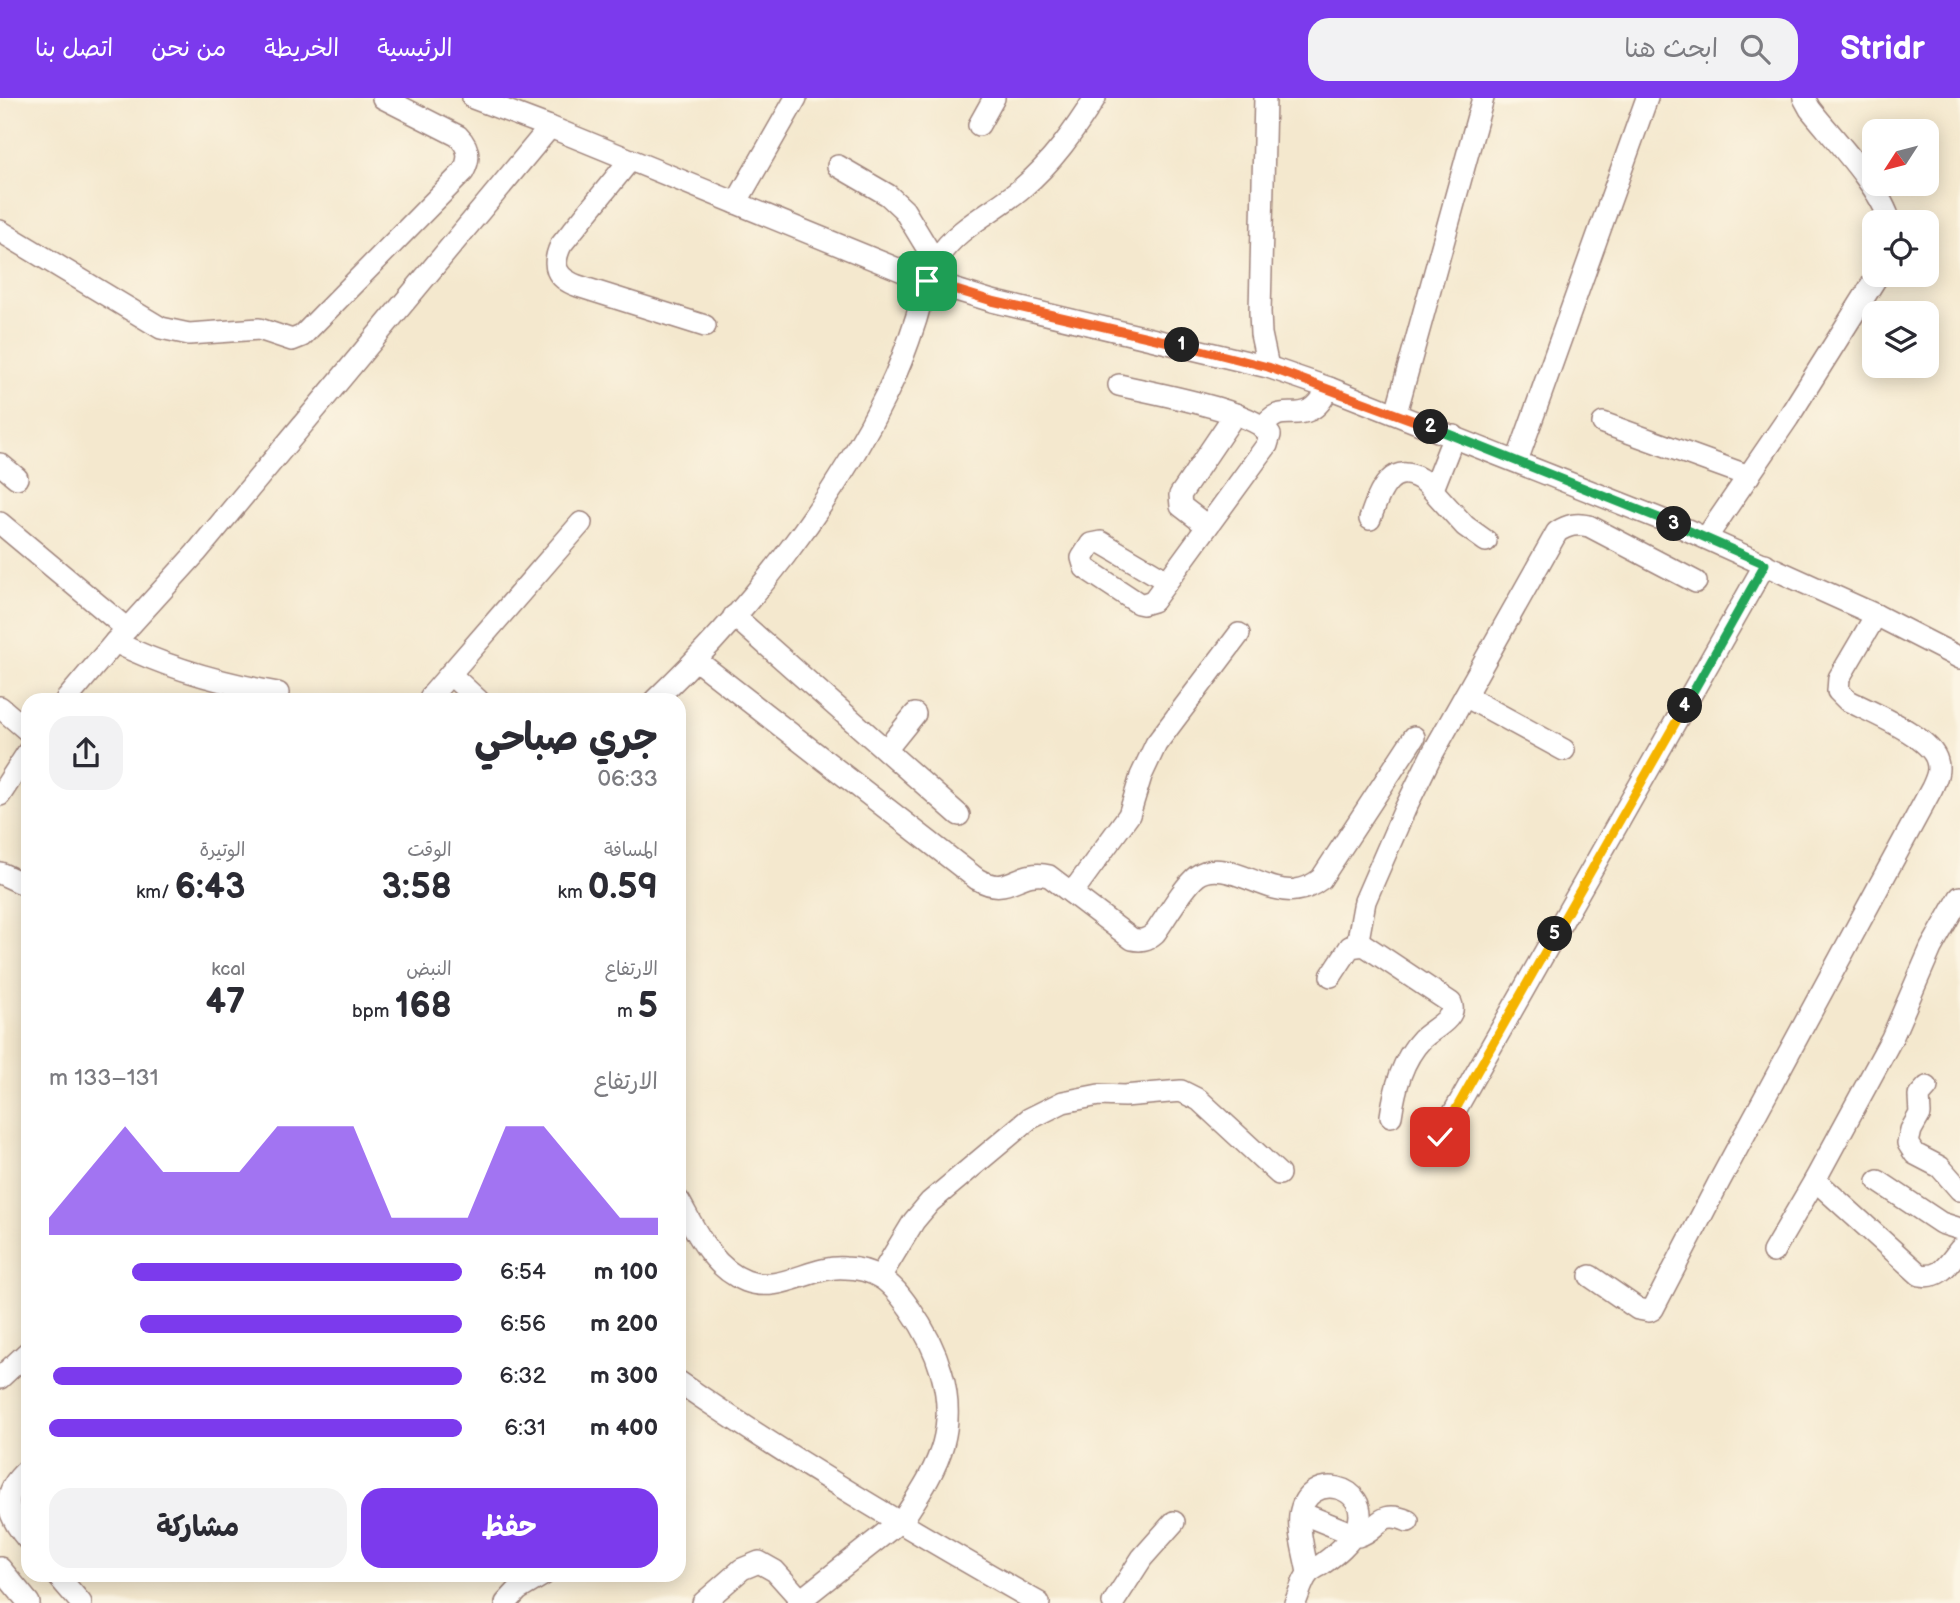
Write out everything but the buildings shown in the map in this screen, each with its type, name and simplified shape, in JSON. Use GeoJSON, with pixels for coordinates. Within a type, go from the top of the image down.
{"type":"FeatureCollection","features":[{"type":"Feature","properties":{"kind":"street"},"geometry":{"type":"LineString","coordinates":[[0,231],[161,328],[189,334],[259,329],[292,340],[302,336],[463,172],[468,163],[465,143],[458,135],[383,98]]}},
{"type":"Feature","properties":{"kind":"street"},"geometry":{"type":"LineString","coordinates":[[473,98],[927,281],[992,301],[1268,367],[1329,387],[1706,538],[1876,615],[1960,658]]}},
{"type":"Feature","properties":{"kind":"street"},"geometry":{"type":"LineString","coordinates":[[736,204],[796,98]]}},
{"type":"Feature","properties":{"kind":"street"},"geometry":{"type":"LineString","coordinates":[[662,693],[696,660],[734,616],[807,524],[871,425],[904,355],[935,261],[947,243],[1023,187],[1059,150],[1095,98]]}},
{"type":"Feature","properties":{"kind":"street"},"geometry":{"type":"LineString","coordinates":[[1265,98],[1260,312],[1261,334],[1268,367]]}},
{"type":"Feature","properties":{"kind":"street"},"geometry":{"type":"LineString","coordinates":[[1396,413],[1483,98]]}},
{"type":"Feature","properties":{"kind":"street"},"geometry":{"type":"LineString","coordinates":[[1517,461],[1647,98]]}},
{"type":"Feature","properties":{"kind":"street"},"geometry":{"type":"LineString","coordinates":[[1804,98],[1886,210]]}},
{"type":"Feature","properties":{"kind":"street"},"geometry":{"type":"LineString","coordinates":[[72,693],[205,542],[550,127]]}},
{"type":"Feature","properties":{"kind":"street"},"geometry":{"type":"LineString","coordinates":[[630,160],[561,245],[555,257],[557,271],[565,281],[578,286],[705,326]]}},
{"type":"Feature","properties":{"kind":"street"},"geometry":{"type":"LineString","coordinates":[[838,166],[888,195],[904,210],[935,261]]}},
{"type":"Feature","properties":{"kind":"street"},"geometry":{"type":"LineString","coordinates":[[1706,538],[1870,287]]}},
{"type":"Feature","properties":{"kind":"street"},"geometry":{"type":"LineString","coordinates":[[1119,385],[1235,414],[1268,430],[1270,440],[1167,581]]}},
{"type":"Feature","properties":{"kind":"street"},"geometry":{"type":"LineString","coordinates":[[1263,428],[1267,421],[1280,413],[1311,410],[1329,387]]}},
{"type":"Feature","properties":{"kind":"street"},"geometry":{"type":"LineString","coordinates":[[1207,526],[1181,506],[1180,495],[1235,414]]}},
{"type":"Feature","properties":{"kind":"street"},"geometry":{"type":"LineString","coordinates":[[1603,423],[1749,476]]}},
{"type":"Feature","properties":{"kind":"street"},"geometry":{"type":"LineString","coordinates":[[1433,489],[1454,436]]}},
{"type":"Feature","properties":{"kind":"street"},"geometry":{"type":"LineString","coordinates":[[1370,519],[1387,480],[1408,474],[1418,477],[1433,489],[1465,526],[1486,541]]}},
{"type":"Feature","properties":{"kind":"street"},"geometry":{"type":"LineString","coordinates":[[1631,547],[1650,514]]}},
{"type":"Feature","properties":{"kind":"street"},"geometry":{"type":"LineString","coordinates":[[0,523],[140,654],[194,675],[278,693]]}},
{"type":"Feature","properties":{"kind":"street"},"geometry":{"type":"LineString","coordinates":[[434,693],[581,523]]}},
{"type":"Feature","properties":{"kind":"street"},"geometry":{"type":"LineString","coordinates":[[1331,976],[1346,953],[1357,944],[1362,912],[1372,881],[1425,768],[1557,532],[1577,524],[1589,526],[1696,582]]}},
{"type":"Feature","properties":{"kind":"street"},"geometry":{"type":"LineString","coordinates":[[1440,1137],[1765,564]]}},
{"type":"Feature","properties":{"kind":"street"},"geometry":{"type":"LineString","coordinates":[[1590,1276],[1638,1309],[1653,1309],[1718,1182],[1933,788],[1938,775],[1937,761],[1932,749],[1921,739],[1847,700],[1838,691],[1839,678],[1876,615]]}},
{"type":"Feature","properties":{"kind":"street"},"geometry":{"type":"LineString","coordinates":[[734,616],[959,815]]}},
{"type":"Feature","properties":{"kind":"street"},"geometry":{"type":"LineString","coordinates":[[1072,893],[1129,816],[1141,776],[1156,744],[1239,634]]}},
{"type":"Feature","properties":{"kind":"street"},"geometry":{"type":"LineString","coordinates":[[696,660],[926,841],[988,886],[1000,887],[1036,873],[1049,876],[1132,939],[1140,941],[1155,933],[1195,877],[1206,871],[1218,869],[1281,890],[1295,891],[1321,880],[1413,737]]}},
{"type":"Feature","properties":{"kind":"street"},"geometry":{"type":"LineString","coordinates":[[450,674],[470,693]]}},
{"type":"Feature","properties":{"kind":"street"},"geometry":{"type":"LineString","coordinates":[[1465,696],[1564,750]]}},
{"type":"Feature","properties":{"kind":"street"},"geometry":{"type":"LineString","coordinates":[[0,707],[21,725]]}},
{"type":"Feature","properties":{"kind":"street"},"geometry":{"type":"LineString","coordinates":[[886,750],[915,714]]}},
{"type":"Feature","properties":{"kind":"street"},"geometry":{"type":"LineString","coordinates":[[0,795],[21,763]]}},
{"type":"Feature","properties":{"kind":"street"},"geometry":{"type":"LineString","coordinates":[[0,873],[21,883]]}},
{"type":"Feature","properties":{"kind":"street"},"geometry":{"type":"LineString","coordinates":[[1773,1252],[1892,1038],[1931,948],[1960,897]]}},
{"type":"Feature","properties":{"kind":"street"},"geometry":{"type":"LineString","coordinates":[[1357,944],[1370,948],[1454,1007],[1454,1012],[1448,1019],[1422,1039],[1404,1066],[1391,1116]]}},
{"type":"Feature","properties":{"kind":"street"},"geometry":{"type":"LineString","coordinates":[[1927,1087],[1919,1096],[1920,1114],[1908,1136],[1908,1143],[1915,1154],[1940,1167],[1960,1190]]}},
{"type":"Feature","properties":{"kind":"street"},"geometry":{"type":"LineString","coordinates":[[880,1278],[914,1221],[930,1202],[1029,1119],[1063,1102],[1099,1095],[1124,1096],[1181,1091],[1199,1100],[1279,1174]]}},
{"type":"Feature","properties":{"kind":"street"},"geometry":{"type":"LineString","coordinates":[[1815,1180],[1920,1275],[1929,1277],[1939,1274],[1960,1250]]}},
{"type":"Feature","properties":{"kind":"street"},"geometry":{"type":"LineString","coordinates":[[1878,1181],[1941,1223],[1960,1229]]}},
{"type":"Feature","properties":{"kind":"street"},"geometry":{"type":"LineString","coordinates":[[686,1213],[712,1256],[728,1272],[749,1282],[771,1284],[842,1267],[862,1270],[880,1278],[896,1290],[919,1323],[941,1368],[946,1393],[947,1418],[943,1443],[934,1467],[899,1524],[799,1602],[775,1571],[759,1562],[750,1564],[735,1574],[703,1603]]}},
{"type":"Feature","properties":{"kind":"street"},"geometry":{"type":"LineString","coordinates":[[0,1378],[21,1358]]}},
{"type":"Feature","properties":{"kind":"street"},"geometry":{"type":"LineString","coordinates":[[686,1387],[899,1524],[1039,1603]]}},
{"type":"Feature","properties":{"kind":"street"},"geometry":{"type":"LineString","coordinates":[[21,1474],[10,1484],[6,1498],[8,1513],[21,1531]]}},
{"type":"Feature","properties":{"kind":"street"},"geometry":{"type":"LineString","coordinates":[[1295,1603],[1308,1573],[1343,1548],[1358,1526],[1360,1515],[1357,1504],[1342,1488],[1320,1488],[1304,1503],[1301,1536],[1308,1573]]}},
{"type":"Feature","properties":{"kind":"street"},"geometry":{"type":"LineString","coordinates":[[1301,1513],[1352,1535],[1363,1535],[1378,1521],[1388,1517],[1408,1521]]}},
{"type":"Feature","properties":{"kind":"street"},"geometry":{"type":"LineString","coordinates":[[1113,1603],[1142,1558],[1174,1522]]}},
{"type":"Feature","properties":{"kind":"street"},"geometry":{"type":"LineString","coordinates":[[0,1568],[29,1603]]}},
{"type":"Feature","properties":{"kind":"street"},"geometry":{"type":"LineString","coordinates":[[63,1582],[81,1603]]}},
{"type":"Feature","properties":{"kind":"street"},"geometry":{"type":"LineString","coordinates":[[506,1603],[518,1590],[531,1582]]}},
{"type":"Feature","properties":{"kind":"route"},"geometry":{"type":"LineString","coordinates":[[927,281],[992,301],[1268,367],[1329,387],[1650,514],[1765,564],[1440,1137]]}}]}
